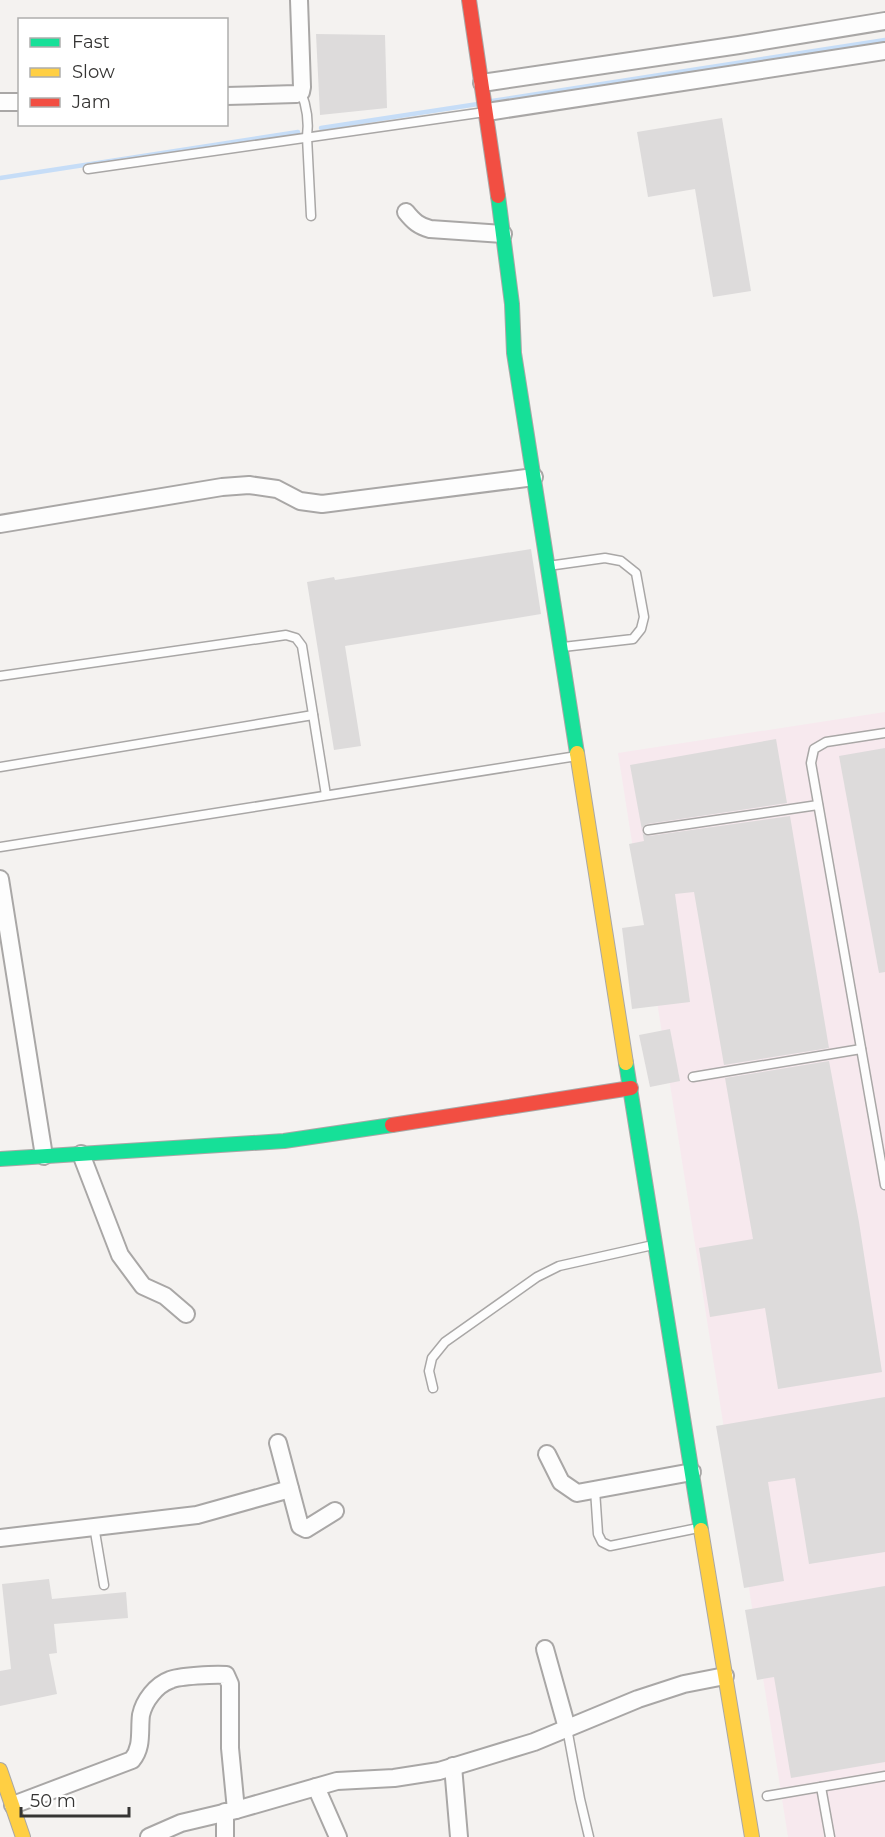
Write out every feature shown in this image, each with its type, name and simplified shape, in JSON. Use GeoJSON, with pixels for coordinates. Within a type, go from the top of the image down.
{"type":"FeatureCollection","features":[{"type":"Feature","properties":{"kind":"street"},"geometry":{"type":"LineString","coordinates":[[228,96],[301,92],[299,0]]}},
{"type":"Feature","properties":{"kind":"street"},"geometry":{"type":"LineString","coordinates":[[469,0],[487,109],[515,325],[514,353],[655,1244],[752,1837]]}},
{"type":"Feature","properties":{"kind":"street"},"geometry":{"type":"LineString","coordinates":[[483,85],[885,21]]}},
{"type":"Feature","properties":{"kind":"street"},"geometry":{"type":"LineString","coordinates":[[487,109],[885,51]]}},
{"type":"Feature","properties":{"kind":"street"},"geometry":{"type":"LineString","coordinates":[[0,102],[18,102]]}},
{"type":"Feature","properties":{"kind":"street"},"geometry":{"type":"LineString","coordinates":[[406,212],[421,227],[503,234]]}},
{"type":"Feature","properties":{"kind":"street"},"geometry":{"type":"LineString","coordinates":[[0,524],[222,487],[249,485],[277,489],[300,501],[322,504],[534,477]]}},
{"type":"Feature","properties":{"kind":"street"},"geometry":{"type":"LineString","coordinates":[[0,879],[44,1156]]}},
{"type":"Feature","properties":{"kind":"street"},"geometry":{"type":"LineString","coordinates":[[0,1160],[284,1141],[631,1088]]}},
{"type":"Feature","properties":{"kind":"street"},"geometry":{"type":"LineString","coordinates":[[81,1154],[120,1255],[143,1286],[165,1296],[186,1314]]}},
{"type":"Feature","properties":{"kind":"street"},"geometry":{"type":"LineString","coordinates":[[278,1443],[300,1526],[306,1529],[335,1511]]}},
{"type":"Feature","properties":{"kind":"street"},"geometry":{"type":"LineString","coordinates":[[546,1454],[561,1482],[578,1493],[692,1472]]}},
{"type":"Feature","properties":{"kind":"street"},"geometry":{"type":"LineString","coordinates":[[0,1538],[197,1515],[290,1489]]}},
{"type":"Feature","properties":{"kind":"street"},"geometry":{"type":"LineString","coordinates":[[545,1649],[567,1728]]}},
{"type":"Feature","properties":{"kind":"street"},"geometry":{"type":"LineString","coordinates":[[13,1805],[132,1760],[137,1753],[142,1713],[151,1694],[170,1679],[226,1675],[230,1684],[230,1811],[225,1837]]}},
{"type":"Feature","properties":{"kind":"street"},"geometry":{"type":"LineString","coordinates":[[149,1837],[181,1823],[337,1781],[394,1778],[439,1771],[534,1742],[638,1699],[684,1684],[725,1676]]}},
{"type":"Feature","properties":{"kind":"street"},"geometry":{"type":"LineString","coordinates":[[453,1766],[459,1837]]}},
{"type":"Feature","properties":{"kind":"street"},"geometry":{"type":"LineString","coordinates":[[1,1773],[23,1837]]}},
{"type":"Feature","properties":{"kind":"street"},"geometry":{"type":"LineString","coordinates":[[316,1787],[338,1837]]}},
{"type":"Feature","properties":{"kind":"lane"},"geometry":{"type":"LineString","coordinates":[[301,92],[309,126],[307,137],[311,216]]}},
{"type":"Feature","properties":{"kind":"lane"},"geometry":{"type":"LineString","coordinates":[[88,168],[487,109]]}},
{"type":"Feature","properties":{"kind":"lane"},"geometry":{"type":"LineString","coordinates":[[548,566],[605,558],[621,561],[636,573],[644,617],[641,629],[633,639],[561,648]]}},
{"type":"Feature","properties":{"kind":"lane"},"geometry":{"type":"LineString","coordinates":[[0,676],[286,635],[296,638],[302,646],[326,795]]}},
{"type":"Feature","properties":{"kind":"lane"},"geometry":{"type":"LineString","coordinates":[[0,767],[313,715]]}},
{"type":"Feature","properties":{"kind":"lane"},"geometry":{"type":"LineString","coordinates":[[885,733],[826,742],[814,749],[811,763],[885,1185]]}},
{"type":"Feature","properties":{"kind":"lane"},"geometry":{"type":"LineString","coordinates":[[0,847],[577,756]]}},
{"type":"Feature","properties":{"kind":"lane"},"geometry":{"type":"LineString","coordinates":[[648,830],[818,805]]}},
{"type":"Feature","properties":{"kind":"lane"},"geometry":{"type":"LineString","coordinates":[[693,1077],[861,1049]]}},
{"type":"Feature","properties":{"kind":"lane"},"geometry":{"type":"LineString","coordinates":[[433,1388],[429,1371],[432,1358],[445,1342],[537,1276],[559,1266],[655,1244]]}},
{"type":"Feature","properties":{"kind":"lane"},"geometry":{"type":"LineString","coordinates":[[595,1490],[598,1534],[602,1542],[610,1546],[701,1528]]}},
{"type":"Feature","properties":{"kind":"lane"},"geometry":{"type":"LineString","coordinates":[[93,1526],[104,1585]]}},
{"type":"Feature","properties":{"kind":"lane"},"geometry":{"type":"LineString","coordinates":[[567,1728],[589,1837]]}},
{"type":"Feature","properties":{"kind":"lane"},"geometry":{"type":"LineString","coordinates":[[767,1796],[885,1776]]}},
{"type":"Feature","properties":{"kind":"lane"},"geometry":{"type":"LineString","coordinates":[[822,1787],[830,1837]]}},
{"type":"Feature","properties":{"kind":"shaded area"},"geometry":{"type":"Polygon","coordinates":[[[885,712],[885,1837],[788,1837],[618,753],[885,712]]]}},
{"type":"Feature","properties":{"kind":"building"},"geometry":{"type":"Polygon","coordinates":[[[316,34],[385,35],[387,108],[320,115],[316,34]]]}},
{"type":"Feature","properties":{"kind":"building"},"geometry":{"type":"Polygon","coordinates":[[[722,118],[751,291],[713,297],[695,189],[648,197],[637,132],[722,118]]]}},
{"type":"Feature","properties":{"kind":"building"},"geometry":{"type":"Polygon","coordinates":[[[531,549],[541,614],[345,646],[361,746],[334,750],[307,582],[334,577],[335,580],[531,549]]]}},
{"type":"Feature","properties":{"kind":"building"},"geometry":{"type":"Polygon","coordinates":[[[776,739],[787,803],[647,824],[642,828],[643,834],[649,836],[790,816],[829,1048],[724,1065],[694,892],[675,894],[690,1002],[632,1009],[622,928],[644,925],[629,844],[644,841],[630,765],[776,739]]]}},
{"type":"Feature","properties":{"kind":"building"},"geometry":{"type":"Polygon","coordinates":[[[885,748],[885,972],[879,973],[839,756],[885,748]]]}},
{"type":"Feature","properties":{"kind":"building"},"geometry":{"type":"Polygon","coordinates":[[[670,1029],[680,1081],[650,1087],[639,1035],[670,1029]]]}},
{"type":"Feature","properties":{"kind":"building"},"geometry":{"type":"Polygon","coordinates":[[[829,1061],[859,1222],[882,1372],[778,1389],[765,1308],[710,1317],[699,1248],[753,1239],[725,1078],[829,1061]]]}},
{"type":"Feature","properties":{"kind":"building"},"geometry":{"type":"Polygon","coordinates":[[[885,1397],[885,1552],[809,1564],[795,1478],[768,1482],[784,1581],[744,1588],[716,1426],[885,1397]]]}},
{"type":"Feature","properties":{"kind":"building"},"geometry":{"type":"Polygon","coordinates":[[[49,1579],[52,1599],[126,1592],[128,1618],[54,1624],[57,1653],[49,1654],[57,1694],[0,1706],[0,1671],[11,1669],[2,1584],[49,1579]]]}},
{"type":"Feature","properties":{"kind":"building"},"geometry":{"type":"Polygon","coordinates":[[[885,1586],[885,1762],[791,1778],[774,1677],[757,1680],[745,1610],[885,1586]]]}},
{"type":"Feature","properties":{"kind":"waterway"},"geometry":{"type":"LineString","coordinates":[[492,101],[885,40]]}},
{"type":"Feature","properties":{"kind":"waterway"},"geometry":{"type":"LineString","coordinates":[[321,128],[478,104]]}},
{"type":"Feature","properties":{"kind":"waterway"},"geometry":{"type":"LineString","coordinates":[[0,178],[298,132]]}},
{"type":"Feature","properties":{"kind":"traffic: fast"},"geometry":{"type":"LineString","coordinates":[[498,196],[512,304],[514,353],[577,753]]}},
{"type":"Feature","properties":{"kind":"traffic: fast"},"geometry":{"type":"LineString","coordinates":[[626,1063],[701,1530]]}},
{"type":"Feature","properties":{"kind":"traffic: fast"},"geometry":{"type":"LineString","coordinates":[[0,1159],[284,1141],[392,1125]]}},
{"type":"Feature","properties":{"kind":"traffic: slow"},"geometry":{"type":"LineString","coordinates":[[577,753],[626,1063]]}},
{"type":"Feature","properties":{"kind":"traffic: slow"},"geometry":{"type":"LineString","coordinates":[[701,1530],[752,1837]]}},
{"type":"Feature","properties":{"kind":"traffic: slow"},"geometry":{"type":"LineString","coordinates":[[0,1770],[23,1837]]}},
{"type":"Feature","properties":{"kind":"traffic: jam"},"geometry":{"type":"LineString","coordinates":[[469,0],[498,196]]}},
{"type":"Feature","properties":{"kind":"traffic: jam"},"geometry":{"type":"LineString","coordinates":[[392,1125],[631,1088]]}}]}
